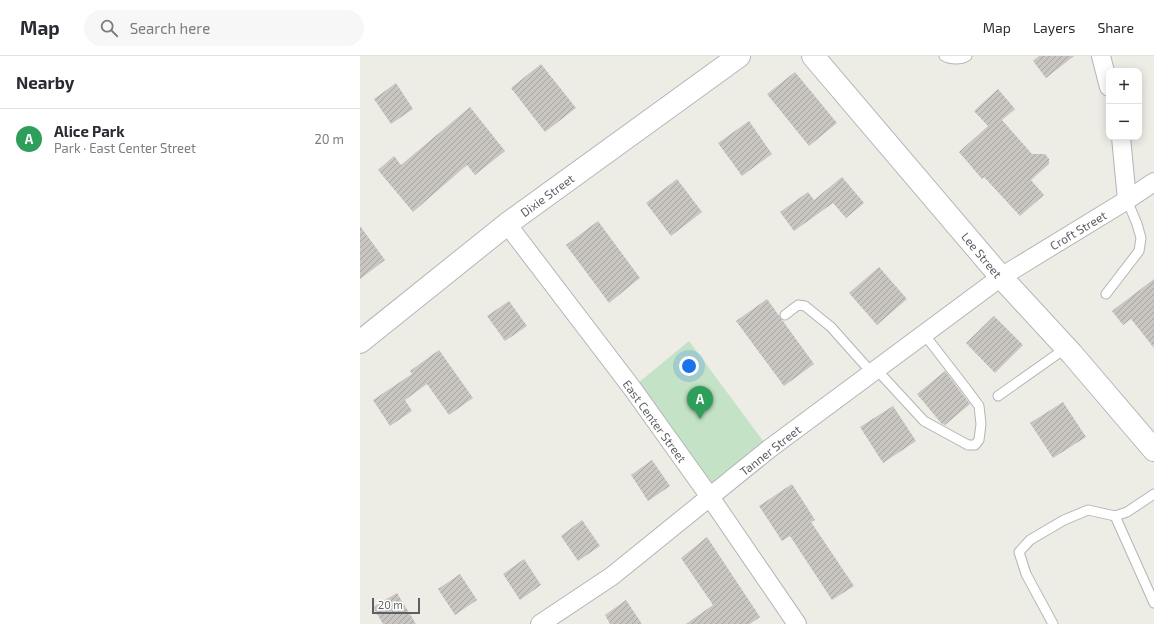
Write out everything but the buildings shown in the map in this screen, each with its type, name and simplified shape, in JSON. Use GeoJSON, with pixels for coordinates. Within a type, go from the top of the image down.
{"type":"FeatureCollection","features":[{"type":"Feature","properties":{"kind":"street","name":"Dixie Street"},"geometry":{"type":"LineString","coordinates":[[360,342],[507,224],[739,56]]}},
{"type":"Feature","properties":{"kind":"street","name":"Lee Street"},"geometry":{"type":"LineString","coordinates":[[813,56],[1001,277],[1066,348],[1154,450]]}},
{"type":"Feature","properties":{"kind":"street"},"geometry":{"type":"LineString","coordinates":[[1101,56],[1106,75]]}},
{"type":"Feature","properties":{"kind":"street"},"geometry":{"type":"LineString","coordinates":[[1121,140],[1127,200]]}},
{"type":"Feature","properties":{"kind":"street","name":"Croft Street"},"geometry":{"type":"LineString","coordinates":[[1001,277],[1154,182]]}},
{"type":"Feature","properties":{"kind":"street","name":"East Center Street"},"geometry":{"type":"LineString","coordinates":[[507,224],[632,388],[710,497],[796,624]]}},
{"type":"Feature","properties":{"kind":"street","name":"Tanner Street"},"geometry":{"type":"LineString","coordinates":[[540,624],[612,576],[769,449],[1001,277]]}},
{"type":"Feature","properties":{"kind":"lane"},"geometry":{"type":"LineString","coordinates":[[944,56],[948,58],[963,59],[967,56]]}},
{"type":"Feature","properties":{"kind":"lane"},"geometry":{"type":"LineString","coordinates":[[1106,294],[1139,251],[1141,238],[1127,200]]}},
{"type":"Feature","properties":{"kind":"lane"},"geometry":{"type":"LineString","coordinates":[[785,315],[798,305],[805,306],[831,327],[924,421],[968,445],[974,445],[979,440],[981,424],[979,406],[924,334]]}},
{"type":"Feature","properties":{"kind":"lane"},"geometry":{"type":"LineString","coordinates":[[998,396],[1066,348]]}},
{"type":"Feature","properties":{"kind":"lane"},"geometry":{"type":"LineString","coordinates":[[1053,624],[1026,574],[1019,552],[1030,540],[1064,520],[1088,510],[1115,516],[1127,512],[1154,494]]}},
{"type":"Feature","properties":{"kind":"lane"},"geometry":{"type":"LineString","coordinates":[[1115,516],[1154,603]]}},
{"type":"Feature","properties":{"kind":"green space"},"geometry":{"type":"Polygon","coordinates":[[[689,341],[769,449],[710,497],[632,388],[689,341]]]}},
{"type":"Feature","properties":{"kind":"place","name":"Alice Park"},"geometry":{"type":"Point","coordinates":[700,419]}}]}
